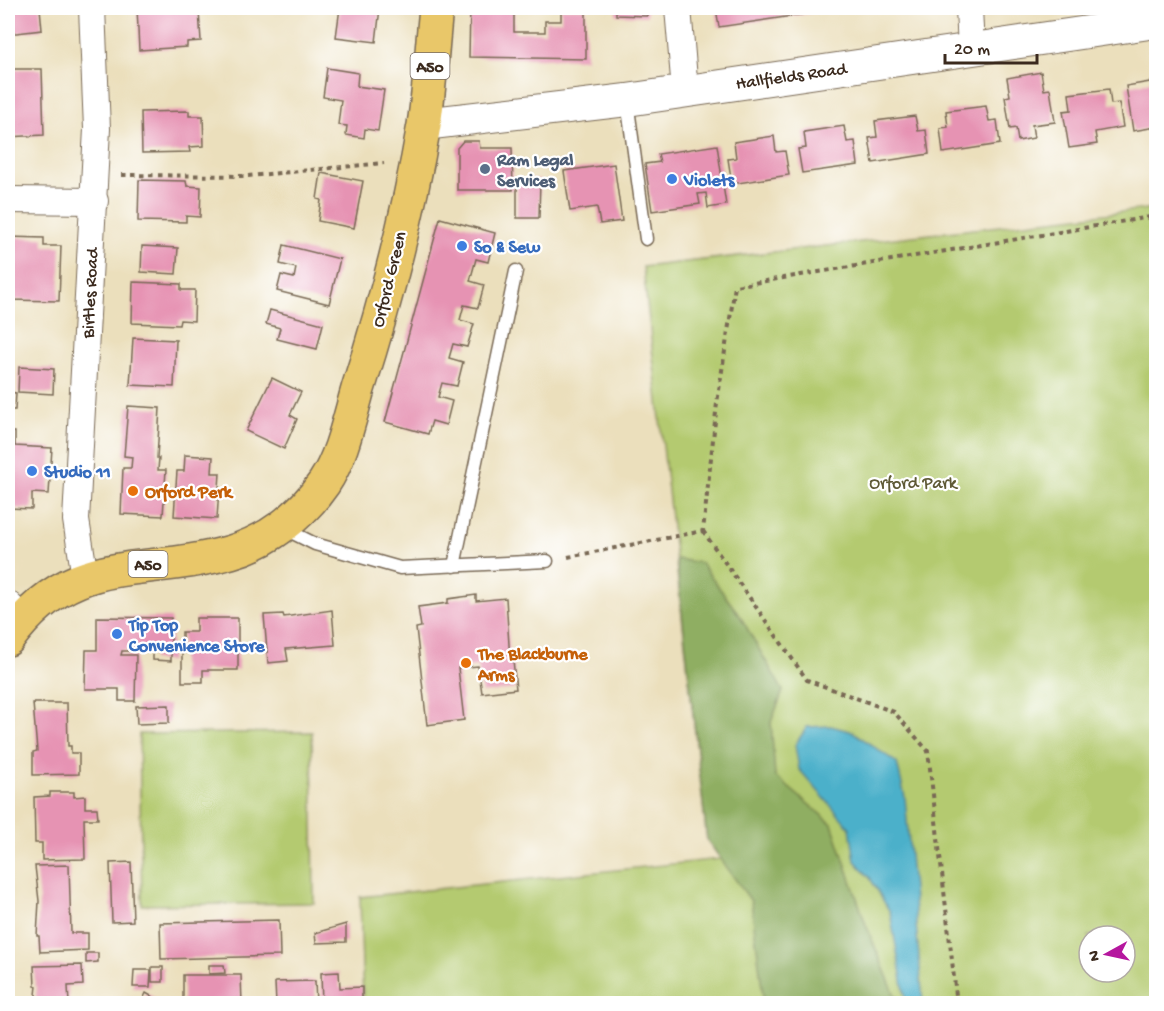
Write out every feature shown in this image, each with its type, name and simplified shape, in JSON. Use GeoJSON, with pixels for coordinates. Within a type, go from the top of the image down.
{"type":"FeatureCollection","features":[{"type":"Feature","properties":{"kind":"main road","name":"Orford Green"},"geometry":{"type":"LineString","coordinates":[[281,527],[306,506],[325,481],[339,452],[384,293],[424,124],[436,8]]}},
{"type":"Feature","properties":{"kind":"main road","name":"A50"},"geometry":{"type":"LineString","coordinates":[[13,621],[61,586],[85,577],[119,568],[229,553],[255,544],[281,527]]}},
{"type":"Feature","properties":{"kind":"street","name":"Birtles Road"},"geometry":{"type":"LineString","coordinates":[[85,577],[76,520],[98,129],[92,8]]}},
{"type":"Feature","properties":{"kind":"street"},"geometry":{"type":"LineString","coordinates":[[678,8],[685,91]]}},
{"type":"Feature","properties":{"kind":"street"},"geometry":{"type":"LineString","coordinates":[[969,8],[971,49]]}},
{"type":"Feature","properties":{"kind":"street","name":"Hallfields Road"},"geometry":{"type":"LineString","coordinates":[[424,124],[685,91],[1156,22]]}},
{"type":"Feature","properties":{"kind":"street"},"geometry":{"type":"LineString","coordinates":[[8,200],[95,201]]}},
{"type":"Feature","properties":{"kind":"lane"},"geometry":{"type":"LineString","coordinates":[[627,99],[646,239]]}},
{"type":"Feature","properties":{"kind":"lane"},"geometry":{"type":"LineString","coordinates":[[454,566],[516,271]]}},
{"type":"Feature","properties":{"kind":"lane"},"geometry":{"type":"LineString","coordinates":[[281,527],[315,544],[400,568],[547,561]]}},
{"type":"Feature","properties":{"kind":"path"},"geometry":{"type":"LineString","coordinates":[[115,176],[248,176],[389,163]]}},
{"type":"Feature","properties":{"kind":"path"},"geometry":{"type":"LineString","coordinates":[[957,1004],[928,751],[894,712],[807,680],[703,531],[717,403],[735,286],[1156,216]]}},
{"type":"Feature","properties":{"kind":"path"},"geometry":{"type":"LineString","coordinates":[[547,561],[703,531]]}},
{"type":"Feature","properties":{"kind":"green space","name":"Orford Park"},"geometry":{"type":"Polygon","coordinates":[[[1156,208],[1156,1003],[363,1003],[360,897],[721,859],[707,840],[643,267],[1156,208]]]}},
{"type":"Feature","properties":{"kind":"green space"},"geometry":{"type":"Polygon","coordinates":[[[676,559],[701,563],[740,616],[783,691],[771,722],[775,776],[832,824],[866,925],[898,1003],[764,1003],[751,901],[707,840],[676,559]]]}},
{"type":"Feature","properties":{"kind":"green space"},"geometry":{"type":"Polygon","coordinates":[[[312,732],[314,903],[142,905],[139,734],[312,732]]]}},
{"type":"Feature","properties":{"kind":"water"},"geometry":{"type":"Polygon","coordinates":[[[831,726],[853,732],[897,763],[905,797],[923,1003],[906,1003],[890,912],[870,878],[855,861],[850,828],[799,769],[795,745],[807,727],[831,726]]]}},
{"type":"Feature","properties":{"kind":"building"},"geometry":{"type":"Polygon","coordinates":[[[8,8],[40,8],[42,30],[8,34],[8,8]]]}},
{"type":"Feature","properties":{"kind":"building"},"geometry":{"type":"Polygon","coordinates":[[[137,8],[185,8],[185,11],[199,11],[201,41],[187,42],[187,47],[139,50],[137,8]]]}},
{"type":"Feature","properties":{"kind":"building"},"geometry":{"type":"Polygon","coordinates":[[[340,8],[380,8],[376,42],[336,37],[340,8]]]}},
{"type":"Feature","properties":{"kind":"building"},"geometry":{"type":"Polygon","coordinates":[[[470,8],[514,8],[514,32],[545,32],[545,21],[561,21],[561,8],[586,8],[586,59],[469,57],[470,8]]]}},
{"type":"Feature","properties":{"kind":"building"},"geometry":{"type":"Polygon","coordinates":[[[616,8],[647,8],[647,16],[616,15],[616,8]]]}},
{"type":"Feature","properties":{"kind":"building"},"geometry":{"type":"Polygon","coordinates":[[[716,8],[839,8],[839,9],[719,27],[716,8]]]}},
{"type":"Feature","properties":{"kind":"building"},"geometry":{"type":"Polygon","coordinates":[[[327,68],[358,73],[357,86],[384,90],[378,131],[365,129],[364,138],[346,135],[347,126],[338,125],[341,100],[323,97],[327,68]]]}},
{"type":"Feature","properties":{"kind":"building"},"geometry":{"type":"Polygon","coordinates":[[[8,69],[42,69],[44,135],[8,137],[8,69]]]}},
{"type":"Feature","properties":{"kind":"building"},"geometry":{"type":"Polygon","coordinates":[[[1041,72],[1044,90],[1050,89],[1055,122],[1032,125],[1034,138],[1018,141],[1016,128],[1010,129],[1005,97],[1010,96],[1007,78],[1041,72]]]}},
{"type":"Feature","properties":{"kind":"building"},"geometry":{"type":"Polygon","coordinates":[[[1156,81],[1156,127],[1133,131],[1126,86],[1156,81]]]}},
{"type":"Feature","properties":{"kind":"building"},"geometry":{"type":"Polygon","coordinates":[[[1109,89],[1111,104],[1119,103],[1123,127],[1095,132],[1097,144],[1069,148],[1063,111],[1071,110],[1069,94],[1109,89]]]}},
{"type":"Feature","properties":{"kind":"building"},"geometry":{"type":"Polygon","coordinates":[[[986,106],[989,121],[997,120],[1000,144],[943,153],[940,128],[948,127],[946,111],[986,106]]]}},
{"type":"Feature","properties":{"kind":"building"},"geometry":{"type":"Polygon","coordinates":[[[189,111],[189,116],[203,116],[204,146],[189,147],[190,152],[142,153],[141,112],[189,111]]]}},
{"type":"Feature","properties":{"kind":"building"},"geometry":{"type":"Polygon","coordinates":[[[915,116],[918,131],[926,130],[929,154],[873,163],[869,138],[877,137],[875,121],[915,116]]]}},
{"type":"Feature","properties":{"kind":"building"},"geometry":{"type":"Polygon","coordinates":[[[844,126],[847,142],[855,141],[858,165],[802,173],[798,149],[806,148],[804,132],[844,126]]]}},
{"type":"Feature","properties":{"kind":"building"},"geometry":{"type":"Polygon","coordinates":[[[774,136],[776,152],[785,151],[789,175],[732,184],[728,159],[736,158],[734,142],[774,136]]]}},
{"type":"Feature","properties":{"kind":"building","name":"Ram Legal Services"},"geometry":{"type":"Polygon","coordinates":[[[463,141],[479,141],[480,148],[512,148],[513,190],[457,190],[457,148],[463,141]]]}},
{"type":"Feature","properties":{"kind":"building","name":"Violets"},"geometry":{"type":"Polygon","coordinates":[[[717,145],[726,205],[708,208],[706,193],[698,194],[700,204],[652,211],[645,164],[660,162],[658,154],[717,145]]]}},
{"type":"Feature","properties":{"kind":"building"},"geometry":{"type":"Polygon","coordinates":[[[614,164],[622,221],[600,224],[597,207],[570,211],[564,171],[614,164]]]}},
{"type":"Feature","properties":{"kind":"building"},"geometry":{"type":"Polygon","coordinates":[[[321,173],[363,181],[354,228],[318,221],[321,200],[317,199],[321,173]]]}},
{"type":"Feature","properties":{"kind":"building"},"geometry":{"type":"Polygon","coordinates":[[[517,179],[540,179],[539,218],[517,218],[517,179]]]}},
{"type":"Feature","properties":{"kind":"building"},"geometry":{"type":"Polygon","coordinates":[[[139,180],[186,181],[187,186],[201,187],[200,217],[186,216],[186,222],[138,221],[139,180]]]}},
{"type":"Feature","properties":{"kind":"building"},"geometry":{"type":"Polygon","coordinates":[[[440,218],[495,233],[488,262],[476,259],[470,281],[484,285],[478,308],[464,305],[460,320],[474,324],[467,347],[453,344],[449,358],[463,362],[457,386],[442,383],[438,397],[452,401],[446,425],[432,421],[428,434],[385,422],[440,218]]]}},
{"type":"Feature","properties":{"kind":"building"},"geometry":{"type":"Polygon","coordinates":[[[8,237],[44,238],[44,246],[61,246],[59,301],[8,300],[8,237]]]}},
{"type":"Feature","properties":{"kind":"building"},"geometry":{"type":"Polygon","coordinates":[[[284,245],[340,259],[329,304],[277,291],[281,275],[294,278],[296,268],[280,264],[284,245]]]}},
{"type":"Feature","properties":{"kind":"building"},"geometry":{"type":"Polygon","coordinates":[[[142,246],[178,248],[176,274],[141,272],[142,246]]]}},
{"type":"Feature","properties":{"kind":"building"},"geometry":{"type":"Polygon","coordinates":[[[133,282],[181,284],[181,290],[195,290],[194,321],[180,320],[179,325],[132,323],[133,282]]]}},
{"type":"Feature","properties":{"kind":"building"},"geometry":{"type":"Polygon","coordinates":[[[270,310],[323,324],[317,349],[277,339],[280,328],[266,324],[270,310]]]}},
{"type":"Feature","properties":{"kind":"building"},"geometry":{"type":"Polygon","coordinates":[[[133,338],[176,340],[174,387],[130,385],[133,338]]]}},
{"type":"Feature","properties":{"kind":"building"},"geometry":{"type":"Polygon","coordinates":[[[19,367],[54,369],[53,394],[18,392],[19,367]]]}},
{"type":"Feature","properties":{"kind":"building"},"geometry":{"type":"Polygon","coordinates":[[[272,378],[301,392],[290,415],[297,419],[284,449],[246,431],[272,378]]]}},
{"type":"Feature","properties":{"kind":"building"},"geometry":{"type":"Polygon","coordinates":[[[8,392],[16,393],[15,410],[8,410],[8,392]]]}},
{"type":"Feature","properties":{"kind":"building"},"geometry":{"type":"Polygon","coordinates":[[[128,406],[160,408],[157,458],[159,458],[158,470],[166,470],[163,516],[121,514],[123,468],[131,468],[132,457],[124,456],[128,406]]]}},
{"type":"Feature","properties":{"kind":"building","name":"Studio 11"},"geometry":{"type":"Polygon","coordinates":[[[8,432],[15,432],[15,446],[52,448],[49,494],[32,493],[32,509],[8,508],[8,432]]]}},
{"type":"Feature","properties":{"kind":"building"},"geometry":{"type":"Polygon","coordinates":[[[185,455],[213,457],[212,473],[220,473],[217,519],[174,516],[177,471],[184,471],[185,455]]]}},
{"type":"Feature","properties":{"kind":"building","name":"The Blackburne Arms"},"geometry":{"type":"Polygon","coordinates":[[[476,595],[476,601],[506,598],[510,660],[513,660],[516,689],[482,693],[478,666],[458,668],[464,720],[427,725],[416,628],[421,627],[418,607],[448,603],[448,599],[476,595]]]}},
{"type":"Feature","properties":{"kind":"building"},"geometry":{"type":"Polygon","coordinates":[[[332,610],[335,645],[286,649],[288,661],[268,663],[264,615],[283,614],[284,617],[332,610]]]}},
{"type":"Feature","properties":{"kind":"building"},"geometry":{"type":"Polygon","coordinates":[[[97,617],[171,618],[171,661],[153,660],[153,651],[122,651],[121,655],[136,655],[135,701],[119,701],[119,689],[85,689],[86,650],[97,650],[97,617]]]}},
{"type":"Feature","properties":{"kind":"building"},"geometry":{"type":"Polygon","coordinates":[[[196,618],[238,618],[238,670],[203,670],[203,682],[182,682],[182,632],[196,632],[196,618]]]}},
{"type":"Feature","properties":{"kind":"building"},"geometry":{"type":"Polygon","coordinates":[[[33,703],[67,703],[68,746],[71,746],[71,753],[79,753],[79,774],[33,775],[33,752],[37,751],[33,703]]]}},
{"type":"Feature","properties":{"kind":"building"},"geometry":{"type":"Polygon","coordinates":[[[169,705],[169,723],[137,724],[136,706],[169,705]]]}},
{"type":"Feature","properties":{"kind":"building"},"geometry":{"type":"Polygon","coordinates":[[[50,792],[74,792],[74,797],[85,796],[85,808],[97,808],[98,819],[84,819],[85,859],[42,860],[42,843],[35,843],[34,797],[50,796],[50,792]]]}},
{"type":"Feature","properties":{"kind":"building"},"geometry":{"type":"Polygon","coordinates":[[[131,862],[133,921],[112,922],[110,863],[131,862]]]}},
{"type":"Feature","properties":{"kind":"building"},"geometry":{"type":"Polygon","coordinates":[[[69,865],[71,933],[88,933],[88,950],[40,952],[39,936],[37,936],[39,901],[35,866],[69,865]]]}},
{"type":"Feature","properties":{"kind":"building"},"geometry":{"type":"Polygon","coordinates":[[[279,920],[280,956],[161,959],[160,923],[279,920]]]}},
{"type":"Feature","properties":{"kind":"building"},"geometry":{"type":"Polygon","coordinates":[[[346,924],[346,942],[316,943],[315,933],[346,924]]]}},
{"type":"Feature","properties":{"kind":"building"},"geometry":{"type":"Polygon","coordinates":[[[86,953],[98,953],[98,962],[86,963],[86,953]]]}},
{"type":"Feature","properties":{"kind":"building"},"geometry":{"type":"Polygon","coordinates":[[[82,965],[83,985],[68,986],[69,1004],[35,1004],[37,986],[35,986],[34,966],[82,965]]]}},
{"type":"Feature","properties":{"kind":"building"},"geometry":{"type":"Polygon","coordinates":[[[209,965],[224,965],[225,973],[209,974],[209,965]]]}},
{"type":"Feature","properties":{"kind":"building"},"geometry":{"type":"Polygon","coordinates":[[[152,967],[163,967],[163,982],[152,982],[152,967]]]}},
{"type":"Feature","properties":{"kind":"building"},"geometry":{"type":"Polygon","coordinates":[[[134,970],[151,970],[150,987],[133,987],[134,970]]]}},
{"type":"Feature","properties":{"kind":"building"},"geometry":{"type":"Polygon","coordinates":[[[339,972],[340,988],[362,987],[362,1004],[322,1004],[321,973],[339,972]]]}},
{"type":"Feature","properties":{"kind":"building"},"geometry":{"type":"Polygon","coordinates":[[[183,975],[241,975],[242,1004],[183,1004],[183,975]]]}},
{"type":"Feature","properties":{"kind":"building"},"geometry":{"type":"Polygon","coordinates":[[[315,981],[316,1004],[276,1004],[275,982],[315,981]]]}},
{"type":"Feature","properties":{"kind":"building"},"geometry":{"type":"Polygon","coordinates":[[[146,993],[165,1004],[141,1004],[146,993]]]}},
{"type":"Feature","properties":{"kind":"place","name":"Ram Legal Services"},"geometry":{"type":"Point","coordinates":[485,169]}},
{"type":"Feature","properties":{"kind":"place","name":"Violets"},"geometry":{"type":"Point","coordinates":[672,179]}},
{"type":"Feature","properties":{"kind":"place","name":"So & Sew"},"geometry":{"type":"Point","coordinates":[462,246]}},
{"type":"Feature","properties":{"kind":"place","name":"Studio 11"},"geometry":{"type":"Point","coordinates":[32,471]}},
{"type":"Feature","properties":{"kind":"place","name":"Orford Perk"},"geometry":{"type":"Point","coordinates":[133,491]}},
{"type":"Feature","properties":{"kind":"place","name":"Tip Top Convenience Store"},"geometry":{"type":"Point","coordinates":[117,634]}},
{"type":"Feature","properties":{"kind":"place","name":"The Blackburne Arms"},"geometry":{"type":"Point","coordinates":[466,663]}}]}
